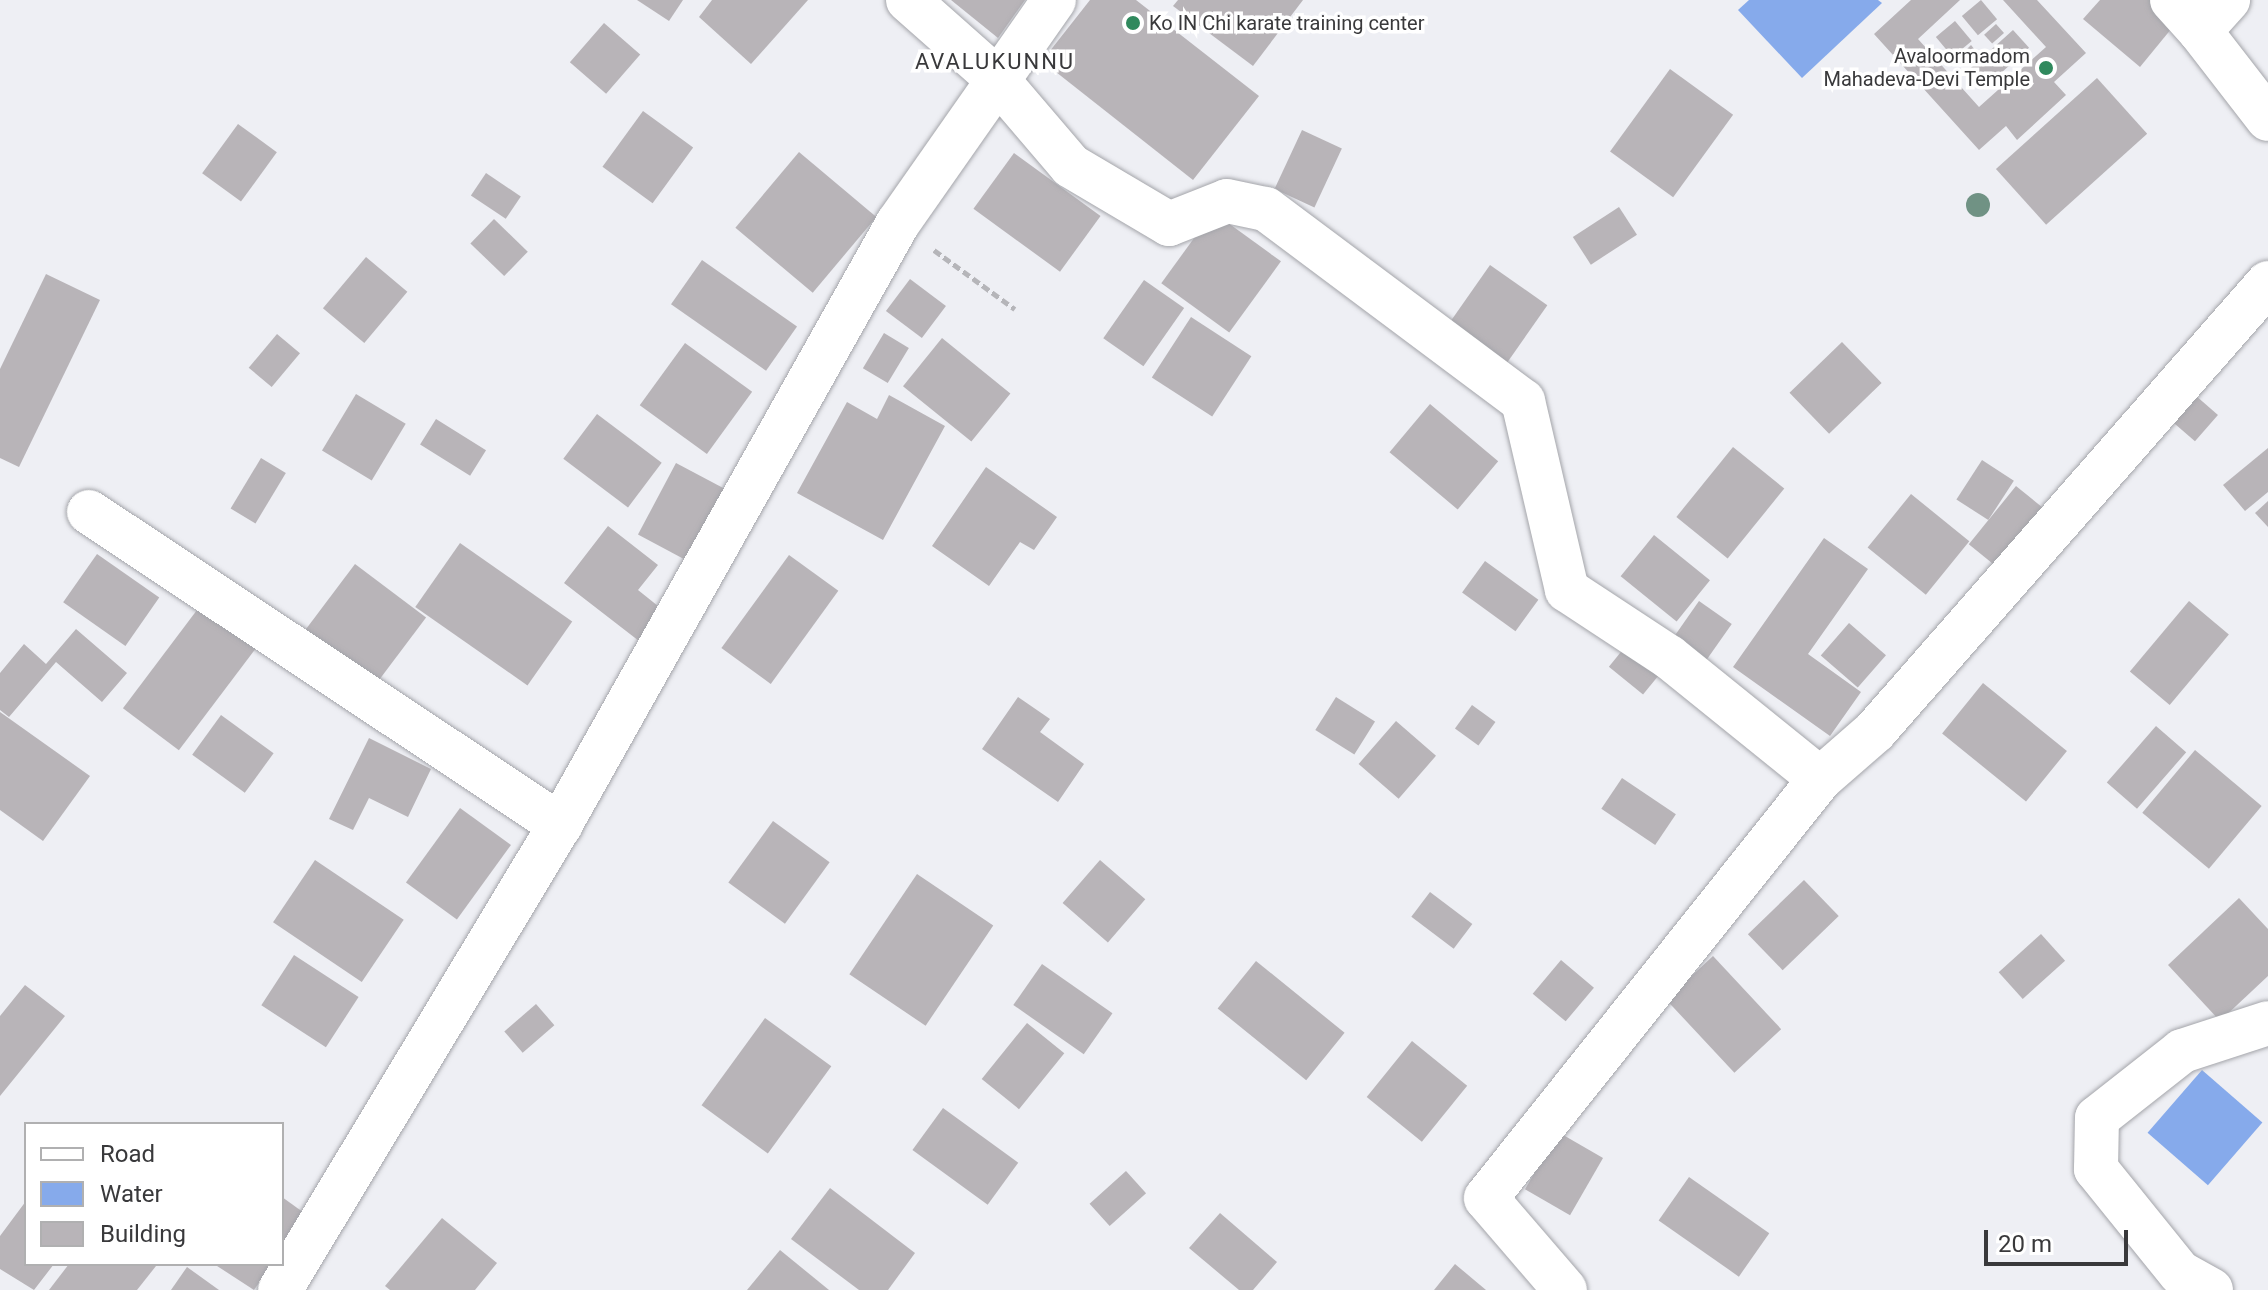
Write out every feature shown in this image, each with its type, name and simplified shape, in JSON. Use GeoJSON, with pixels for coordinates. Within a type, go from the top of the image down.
{"type":"FeatureCollection","features":[{"type":"Feature","properties":{"kind":"street"},"geometry":{"type":"LineString","coordinates":[[908,0],[995,77],[1071,166],[1169,224],[1227,201],[1266,209],[1523,401],[1567,590],[1669,657],[1820,779]]}},
{"type":"Feature","properties":{"kind":"street"},"geometry":{"type":"LineString","coordinates":[[280,1290],[560,825],[898,223],[995,77],[1054,0]]}},
{"type":"Feature","properties":{"kind":"street"},"geometry":{"type":"LineString","coordinates":[[2200,10],[2268,119]]}},
{"type":"Feature","properties":{"kind":"street"},"geometry":{"type":"LineString","coordinates":[[1565,1290],[1486,1198],[1820,779],[1875,731],[2268,283]]}},
{"type":"Feature","properties":{"kind":"street"},"geometry":{"type":"LineString","coordinates":[[89,512],[560,825]]}},
{"type":"Feature","properties":{"kind":"street"},"geometry":{"type":"LineString","coordinates":[[2189,1284],[2096,1169],[2097,1118],[2182,1051],[2268,1023]]}},
{"type":"Feature","properties":{"kind":"path"},"geometry":{"type":"LineString","coordinates":[[898,223],[1015,309]]}},
{"type":"Feature","properties":{"kind":"water"},"geometry":{"type":"Polygon","coordinates":[[[1749,0],[1878,0],[1882,3],[1802,78],[1738,10],[1749,0]]]}},
{"type":"Feature","properties":{"kind":"water"},"geometry":{"type":"Polygon","coordinates":[[[2202,1070],[2262,1122],[2208,1185],[2148,1133],[2202,1070]]]}},
{"type":"Feature","properties":{"kind":"building"},"geometry":{"type":"Polygon","coordinates":[[[637,0],[683,0],[669,21],[637,0]]]}},
{"type":"Feature","properties":{"kind":"building"},"geometry":{"type":"Polygon","coordinates":[[[712,0],[808,0],[751,64],[699,17],[712,0]]]}},
{"type":"Feature","properties":{"kind":"building"},"geometry":{"type":"Polygon","coordinates":[[[951,0],[1025,0],[998,38],[951,0]]]}},
{"type":"Feature","properties":{"kind":"building"},"geometry":{"type":"Polygon","coordinates":[[[1090,0],[1136,0],[1259,96],[1193,180],[1042,61],[1090,0]]]}},
{"type":"Feature","properties":{"kind":"building"},"geometry":{"type":"Polygon","coordinates":[[[1178,0],[1303,0],[1253,66],[1173,6],[1178,0]]]}},
{"type":"Feature","properties":{"kind":"building","name":"Avaloormadom Mahadeva-Devi Temple"},"geometry":{"type":"Polygon","coordinates":[[[1911,0],[1960,0],[1918,39],[1979,107],[2046,47],[2003,0],[2037,0],[2086,53],[2054,82],[2066,95],[2017,140],[2006,126],[1979,150],[1874,34],[1911,0]]]}},
{"type":"Feature","properties":{"kind":"building","name":"Avaloormadom Mahadeva-Devi Temple"},"geometry":{"type":"Polygon","coordinates":[[[1981,0],[1997,19],[1978,35],[1962,16],[1981,0]]]}},
{"type":"Feature","properties":{"kind":"building"},"geometry":{"type":"Polygon","coordinates":[[[2100,0],[2161,0],[2181,17],[2140,67],[2083,19],[2100,0]]]}},
{"type":"Feature","properties":{"kind":"building","name":"Avaloormadom Mahadeva-Devi Temple"},"geometry":{"type":"Polygon","coordinates":[[[1955,21],[1972,41],[1953,57],[1936,37],[1955,21]]]}},
{"type":"Feature","properties":{"kind":"building"},"geometry":{"type":"Polygon","coordinates":[[[604,23],[640,54],[606,94],[570,62],[604,23]]]}},
{"type":"Feature","properties":{"kind":"building","name":"Avaloormadom Mahadeva-Devi Temple"},"geometry":{"type":"Polygon","coordinates":[[[1996,24],[2004,33],[1992,44],[1984,35],[1996,24]]]}},
{"type":"Feature","properties":{"kind":"building","name":"Avaloormadom Mahadeva-Devi Temple"},"geometry":{"type":"Polygon","coordinates":[[[2013,30],[2029,48],[1983,89],[1967,71],[2013,30]]]}},
{"type":"Feature","properties":{"kind":"building","name":"Avaloormadom Mahadeva-Devi Temple"},"geometry":{"type":"Polygon","coordinates":[[[1971,45],[1979,55],[1966,66],[1959,57],[1971,45]]]}},
{"type":"Feature","properties":{"kind":"building"},"geometry":{"type":"Polygon","coordinates":[[[1670,69],[1733,115],[1673,197],[1610,152],[1670,69]]]}},
{"type":"Feature","properties":{"kind":"building"},"geometry":{"type":"Polygon","coordinates":[[[2097,78],[2147,134],[2046,225],[1996,169],[2097,78]]]}},
{"type":"Feature","properties":{"kind":"building"},"geometry":{"type":"Polygon","coordinates":[[[643,111],[693,147],[653,203],[602,167],[643,111]]]}},
{"type":"Feature","properties":{"kind":"building"},"geometry":{"type":"Polygon","coordinates":[[[238,124],[277,152],[241,202],[202,173],[238,124]]]}},
{"type":"Feature","properties":{"kind":"building"},"geometry":{"type":"Polygon","coordinates":[[[1302,130],[1342,149],[1314,208],[1275,189],[1302,130]]]}},
{"type":"Feature","properties":{"kind":"building"},"geometry":{"type":"Polygon","coordinates":[[[799,152],[876,217],[813,293],[735,228],[799,152]]]}},
{"type":"Feature","properties":{"kind":"building"},"geometry":{"type":"Polygon","coordinates":[[[1014,153],[1101,216],[1060,272],[973,209],[1014,153]]]}},
{"type":"Feature","properties":{"kind":"building"},"geometry":{"type":"Polygon","coordinates":[[[486,173],[521,196],[506,219],[471,195],[486,173]]]}},
{"type":"Feature","properties":{"kind":"building"},"geometry":{"type":"Polygon","coordinates":[[[1619,207],[1637,235],[1591,265],[1573,237],[1619,207]]]}},
{"type":"Feature","properties":{"kind":"building"},"geometry":{"type":"Polygon","coordinates":[[[1213,212],[1281,261],[1229,333],[1161,283],[1213,212]]]}},
{"type":"Feature","properties":{"kind":"building"},"geometry":{"type":"Polygon","coordinates":[[[494,219],[528,252],[504,276],[470,243],[494,219]]]}},
{"type":"Feature","properties":{"kind":"building"},"geometry":{"type":"Polygon","coordinates":[[[366,257],[407,292],[364,343],[323,308],[366,257]]]}},
{"type":"Feature","properties":{"kind":"building"},"geometry":{"type":"Polygon","coordinates":[[[702,260],[797,327],[766,371],[671,304],[702,260]]]}},
{"type":"Feature","properties":{"kind":"building"},"geometry":{"type":"Polygon","coordinates":[[[1490,265],[1547,305],[1497,376],[1440,336],[1490,265]]]}},
{"type":"Feature","properties":{"kind":"building"},"geometry":{"type":"Polygon","coordinates":[[[46,274],[100,300],[19,467],[0,458],[0,369],[46,274]]]}},
{"type":"Feature","properties":{"kind":"building"},"geometry":{"type":"Polygon","coordinates":[[[910,279],[946,306],[922,338],[886,311],[910,279]]]}},
{"type":"Feature","properties":{"kind":"building"},"geometry":{"type":"Polygon","coordinates":[[[1144,280],[1184,308],[1143,366],[1103,338],[1144,280]]]}},
{"type":"Feature","properties":{"kind":"building"},"geometry":{"type":"Polygon","coordinates":[[[1191,317],[1251,356],[1212,417],[1152,377],[1191,317]]]}},
{"type":"Feature","properties":{"kind":"building"},"geometry":{"type":"Polygon","coordinates":[[[884,333],[909,348],[888,383],[863,368],[884,333]]]}},
{"type":"Feature","properties":{"kind":"building"},"geometry":{"type":"Polygon","coordinates":[[[277,334],[300,353],[272,387],[249,368],[277,334]]]}},
{"type":"Feature","properties":{"kind":"building"},"geometry":{"type":"Polygon","coordinates":[[[942,338],[1010,393],[971,442],[903,386],[942,338]]]}},
{"type":"Feature","properties":{"kind":"building"},"geometry":{"type":"Polygon","coordinates":[[[1842,342],[1882,383],[1829,434],[1789,393],[1842,342]]]}},
{"type":"Feature","properties":{"kind":"building"},"geometry":{"type":"Polygon","coordinates":[[[685,343],[752,392],[707,454],[640,405],[685,343]]]}},
{"type":"Feature","properties":{"kind":"building"},"geometry":{"type":"Polygon","coordinates":[[[2187,388],[2218,415],[2195,441],[2164,414],[2187,388]]]}},
{"type":"Feature","properties":{"kind":"building"},"geometry":{"type":"Polygon","coordinates":[[[356,394],[406,424],[372,480],[322,451],[356,394]]]}},
{"type":"Feature","properties":{"kind":"building"},"geometry":{"type":"Polygon","coordinates":[[[889,395],[945,426],[883,540],[797,493],[847,402],[877,419],[889,395]]]}},
{"type":"Feature","properties":{"kind":"building"},"geometry":{"type":"Polygon","coordinates":[[[1430,404],[1498,461],[1458,509],[1390,452],[1430,404]]]}},
{"type":"Feature","properties":{"kind":"building"},"geometry":{"type":"Polygon","coordinates":[[[597,414],[662,463],[628,507],[563,459],[597,414]]]}},
{"type":"Feature","properties":{"kind":"building"},"geometry":{"type":"Polygon","coordinates":[[[436,419],[486,450],[470,476],[420,444],[436,419]]]}},
{"type":"Feature","properties":{"kind":"building"},"geometry":{"type":"Polygon","coordinates":[[[1733,447],[1784,489],[1728,558],[1676,517],[1733,447]]]}},
{"type":"Feature","properties":{"kind":"building"},"geometry":{"type":"Polygon","coordinates":[[[2268,448],[2268,492],[2245,511],[2223,485],[2268,448]]]}},
{"type":"Feature","properties":{"kind":"building"},"geometry":{"type":"Polygon","coordinates":[[[261,458],[286,473],[255,524],[231,509],[261,458]]]}},
{"type":"Feature","properties":{"kind":"building"},"geometry":{"type":"Polygon","coordinates":[[[1982,460],[2014,481],[1988,520],[1956,499],[1982,460]]]}},
{"type":"Feature","properties":{"kind":"building"},"geometry":{"type":"Polygon","coordinates":[[[676,463],[731,492],[693,564],[638,535],[676,463]]]}},
{"type":"Feature","properties":{"kind":"building"},"geometry":{"type":"Polygon","coordinates":[[[986,467],[1057,517],[1034,550],[1020,542],[989,586],[932,546],[986,467]]]}},
{"type":"Feature","properties":{"kind":"building"},"geometry":{"type":"Polygon","coordinates":[[[2016,486],[2050,514],[2003,572],[1969,544],[2016,486]]]}},
{"type":"Feature","properties":{"kind":"building"},"geometry":{"type":"Polygon","coordinates":[[[1911,494],[1969,541],[1926,595],[1868,548],[1911,494]]]}},
{"type":"Feature","properties":{"kind":"building"},"geometry":{"type":"Polygon","coordinates":[[[2268,501],[2268,527],[2255,513],[2268,501]]]}},
{"type":"Feature","properties":{"kind":"building"},"geometry":{"type":"Polygon","coordinates":[[[608,526],[658,565],[638,590],[663,610],[639,641],[564,583],[608,526]]]}},
{"type":"Feature","properties":{"kind":"building"},"geometry":{"type":"Polygon","coordinates":[[[1654,535],[1710,580],[1677,621],[1621,576],[1654,535]]]}},
{"type":"Feature","properties":{"kind":"building"},"geometry":{"type":"Polygon","coordinates":[[[1824,538],[1868,569],[1808,654],[1861,692],[1830,736],[1733,667],[1824,538]]]}},
{"type":"Feature","properties":{"kind":"building"},"geometry":{"type":"Polygon","coordinates":[[[460,543],[572,622],[527,685],[415,607],[460,543]]]}},
{"type":"Feature","properties":{"kind":"building"},"geometry":{"type":"Polygon","coordinates":[[[97,554],[159,598],[125,646],[63,602],[97,554]]]}},
{"type":"Feature","properties":{"kind":"building"},"geometry":{"type":"Polygon","coordinates":[[[789,555],[838,591],[771,684],[721,648],[789,555]]]}},
{"type":"Feature","properties":{"kind":"building"},"geometry":{"type":"Polygon","coordinates":[[[1485,561],[1538,600],[1515,631],[1462,593],[1485,561]]]}},
{"type":"Feature","properties":{"kind":"building"},"geometry":{"type":"Polygon","coordinates":[[[355,564],[426,618],[371,690],[300,637],[355,564]]]}},
{"type":"Feature","properties":{"kind":"building"},"geometry":{"type":"Polygon","coordinates":[[[1699,601],[1732,624],[1705,662],[1673,639],[1699,601]]]}},
{"type":"Feature","properties":{"kind":"building"},"geometry":{"type":"Polygon","coordinates":[[[2189,601],[2229,634],[2170,705],[2130,671],[2189,601]]]}},
{"type":"Feature","properties":{"kind":"building"},"geometry":{"type":"Polygon","coordinates":[[[200,606],[256,648],[179,750],[123,708],[200,606]]]}},
{"type":"Feature","properties":{"kind":"building"},"geometry":{"type":"Polygon","coordinates":[[[1849,623],[1886,655],[1858,688],[1821,655],[1849,623]]]}},
{"type":"Feature","properties":{"kind":"building"},"geometry":{"type":"Polygon","coordinates":[[[76,629],[127,673],[102,702],[56,662],[9,717],[0,710],[0,673],[24,644],[46,664],[76,629]]]}},
{"type":"Feature","properties":{"kind":"building"},"geometry":{"type":"Polygon","coordinates":[[[1629,642],[1663,670],[1643,695],[1609,667],[1629,642]]]}},
{"type":"Feature","properties":{"kind":"building"},"geometry":{"type":"Polygon","coordinates":[[[1983,683],[2067,751],[2026,801],[1942,734],[1983,683]]]}},
{"type":"Feature","properties":{"kind":"building"},"geometry":{"type":"Polygon","coordinates":[[[1018,697],[1050,719],[1040,732],[1084,764],[1058,802],[982,749],[1018,697]]]}},
{"type":"Feature","properties":{"kind":"building"},"geometry":{"type":"Polygon","coordinates":[[[1336,697],[1375,721],[1354,754],[1315,730],[1336,697]]]}},
{"type":"Feature","properties":{"kind":"building"},"geometry":{"type":"Polygon","coordinates":[[[1472,705],[1495,722],[1478,746],[1455,728],[1472,705]]]}},
{"type":"Feature","properties":{"kind":"building"},"geometry":{"type":"Polygon","coordinates":[[[0,712],[90,776],[43,841],[0,810],[0,712]]]}},
{"type":"Feature","properties":{"kind":"building"},"geometry":{"type":"Polygon","coordinates":[[[221,715],[274,753],[245,793],[192,755],[221,715]]]}},
{"type":"Feature","properties":{"kind":"building"},"geometry":{"type":"Polygon","coordinates":[[[1396,721],[1436,756],[1399,799],[1359,764],[1396,721]]]}},
{"type":"Feature","properties":{"kind":"building"},"geometry":{"type":"Polygon","coordinates":[[[2156,726],[2186,752],[2137,809],[2107,783],[2156,726]]]}},
{"type":"Feature","properties":{"kind":"building"},"geometry":{"type":"Polygon","coordinates":[[[369,738],[431,769],[408,817],[369,798],[353,830],[329,819],[369,738]]]}},
{"type":"Feature","properties":{"kind":"building"},"geometry":{"type":"Polygon","coordinates":[[[2195,750],[2262,806],[2209,869],[2142,813],[2195,750]]]}},
{"type":"Feature","properties":{"kind":"building"},"geometry":{"type":"Polygon","coordinates":[[[1622,778],[1676,814],[1655,845],[1601,809],[1622,778]]]}},
{"type":"Feature","properties":{"kind":"building"},"geometry":{"type":"Polygon","coordinates":[[[460,808],[511,845],[457,919],[406,882],[460,808]]]}},
{"type":"Feature","properties":{"kind":"building"},"geometry":{"type":"Polygon","coordinates":[[[773,821],[830,862],[785,924],[728,882],[773,821]]]}},
{"type":"Feature","properties":{"kind":"building"},"geometry":{"type":"Polygon","coordinates":[[[315,860],[404,920],[362,982],[273,922],[315,860]]]}},
{"type":"Feature","properties":{"kind":"building"},"geometry":{"type":"Polygon","coordinates":[[[1100,860],[1145,899],[1108,942],[1063,903],[1100,860]]]}},
{"type":"Feature","properties":{"kind":"building"},"geometry":{"type":"Polygon","coordinates":[[[917,874],[993,925],[926,1026],[849,974],[917,874]]]}},
{"type":"Feature","properties":{"kind":"building"},"geometry":{"type":"Polygon","coordinates":[[[1804,880],[1839,916],[1783,970],[1748,934],[1804,880]]]}},
{"type":"Feature","properties":{"kind":"building"},"geometry":{"type":"Polygon","coordinates":[[[1430,892],[1472,924],[1454,949],[1411,917],[1430,892]]]}},
{"type":"Feature","properties":{"kind":"building"},"geometry":{"type":"Polygon","coordinates":[[[2239,898],[2268,929],[2268,976],[2220,1021],[2168,965],[2239,898]]]}},
{"type":"Feature","properties":{"kind":"building"},"geometry":{"type":"Polygon","coordinates":[[[2041,934],[2065,961],[2023,999],[1999,972],[2041,934]]]}},
{"type":"Feature","properties":{"kind":"building"},"geometry":{"type":"Polygon","coordinates":[[[294,955],[359,997],[326,1047],[261,1005],[294,955]]]}},
{"type":"Feature","properties":{"kind":"building"},"geometry":{"type":"Polygon","coordinates":[[[1713,956],[1781,1029],[1734,1073],[1666,1000],[1713,956]]]}},
{"type":"Feature","properties":{"kind":"building"},"geometry":{"type":"Polygon","coordinates":[[[1561,960],[1594,988],[1566,1021],[1533,994],[1561,960]]]}},
{"type":"Feature","properties":{"kind":"building"},"geometry":{"type":"Polygon","coordinates":[[[1256,961],[1345,1033],[1306,1080],[1218,1008],[1256,961]]]}},
{"type":"Feature","properties":{"kind":"building"},"geometry":{"type":"Polygon","coordinates":[[[1042,964],[1112,1013],[1084,1054],[1013,1005],[1042,964]]]}},
{"type":"Feature","properties":{"kind":"building"},"geometry":{"type":"Polygon","coordinates":[[[25,985],[65,1016],[0,1096],[0,1016],[25,985]]]}},
{"type":"Feature","properties":{"kind":"building"},"geometry":{"type":"Polygon","coordinates":[[[536,1004],[554,1025],[523,1053],[504,1032],[536,1004]]]}},
{"type":"Feature","properties":{"kind":"building"},"geometry":{"type":"Polygon","coordinates":[[[765,1018],[831,1066],[768,1154],[702,1105],[765,1018]]]}},
{"type":"Feature","properties":{"kind":"building"},"geometry":{"type":"Polygon","coordinates":[[[1027,1023],[1064,1053],[1019,1109],[982,1079],[1027,1023]]]}},
{"type":"Feature","properties":{"kind":"building"},"geometry":{"type":"Polygon","coordinates":[[[1412,1041],[1467,1086],[1422,1142],[1367,1097],[1412,1041]]]}},
{"type":"Feature","properties":{"kind":"building"},"geometry":{"type":"Polygon","coordinates":[[[943,1108],[1018,1163],[988,1205],[912,1150],[943,1108]]]}},
{"type":"Feature","properties":{"kind":"building"},"geometry":{"type":"Polygon","coordinates":[[[1558,1132],[1603,1158],[1570,1215],[1525,1189],[1558,1132]]]}},
{"type":"Feature","properties":{"kind":"building"},"geometry":{"type":"Polygon","coordinates":[[[1126,1171],[1146,1193],[1110,1226],[1090,1204],[1126,1171]]]}},
{"type":"Feature","properties":{"kind":"building"},"geometry":{"type":"Polygon","coordinates":[[[1689,1177],[1769,1233],[1739,1277],[1659,1220],[1689,1177]]]}},
{"type":"Feature","properties":{"kind":"building"},"geometry":{"type":"Polygon","coordinates":[[[830,1188],[915,1253],[888,1290],[859,1290],[791,1239],[830,1188]]]}},
{"type":"Feature","properties":{"kind":"building"},"geometry":{"type":"Polygon","coordinates":[[[284,1198],[307,1215],[284,1247],[284,1198]]]}},
{"type":"Feature","properties":{"kind":"building"},"geometry":{"type":"Polygon","coordinates":[[[24,1204],[24,1266],[52,1266],[34,1290],[0,1269],[0,1236],[24,1204]]]}},
{"type":"Feature","properties":{"kind":"building"},"geometry":{"type":"Polygon","coordinates":[[[1220,1213],[1277,1262],[1253,1290],[1239,1290],[1189,1248],[1220,1213]]]}},
{"type":"Feature","properties":{"kind":"building"},"geometry":{"type":"Polygon","coordinates":[[[442,1218],[497,1263],[475,1290],[390,1290],[385,1286],[442,1218]]]}},
{"type":"Feature","properties":{"kind":"building"},"geometry":{"type":"Polygon","coordinates":[[[780,1250],[829,1290],[747,1290],[780,1250]]]}},
{"type":"Feature","properties":{"kind":"building"},"geometry":{"type":"Polygon","coordinates":[[[1455,1264],[1486,1290],[1434,1290],[1455,1264]]]}},
{"type":"Feature","properties":{"kind":"building"},"geometry":{"type":"Polygon","coordinates":[[[67,1266],[156,1266],[137,1290],[49,1290],[67,1266]]]}},
{"type":"Feature","properties":{"kind":"building"},"geometry":{"type":"Polygon","coordinates":[[[217,1266],[271,1266],[254,1290],[217,1266]]]}},
{"type":"Feature","properties":{"kind":"building"},"geometry":{"type":"Polygon","coordinates":[[[187,1267],[219,1290],[171,1290],[187,1267]]]}},
{"type":"Feature","properties":{"kind":"place","name":"Ko IN Chi karate training center"},"geometry":{"type":"Point","coordinates":[1133,23]}},
{"type":"Feature","properties":{"kind":"place","name":"Avaloormadom Mahadeva-Devi Temple"},"geometry":{"type":"Point","coordinates":[2046,68]}},
{"type":"Feature","properties":{"kind":"district","name":"AVALUKUNNU"},"geometry":{"type":"Point","coordinates":[995,62]}}]}
